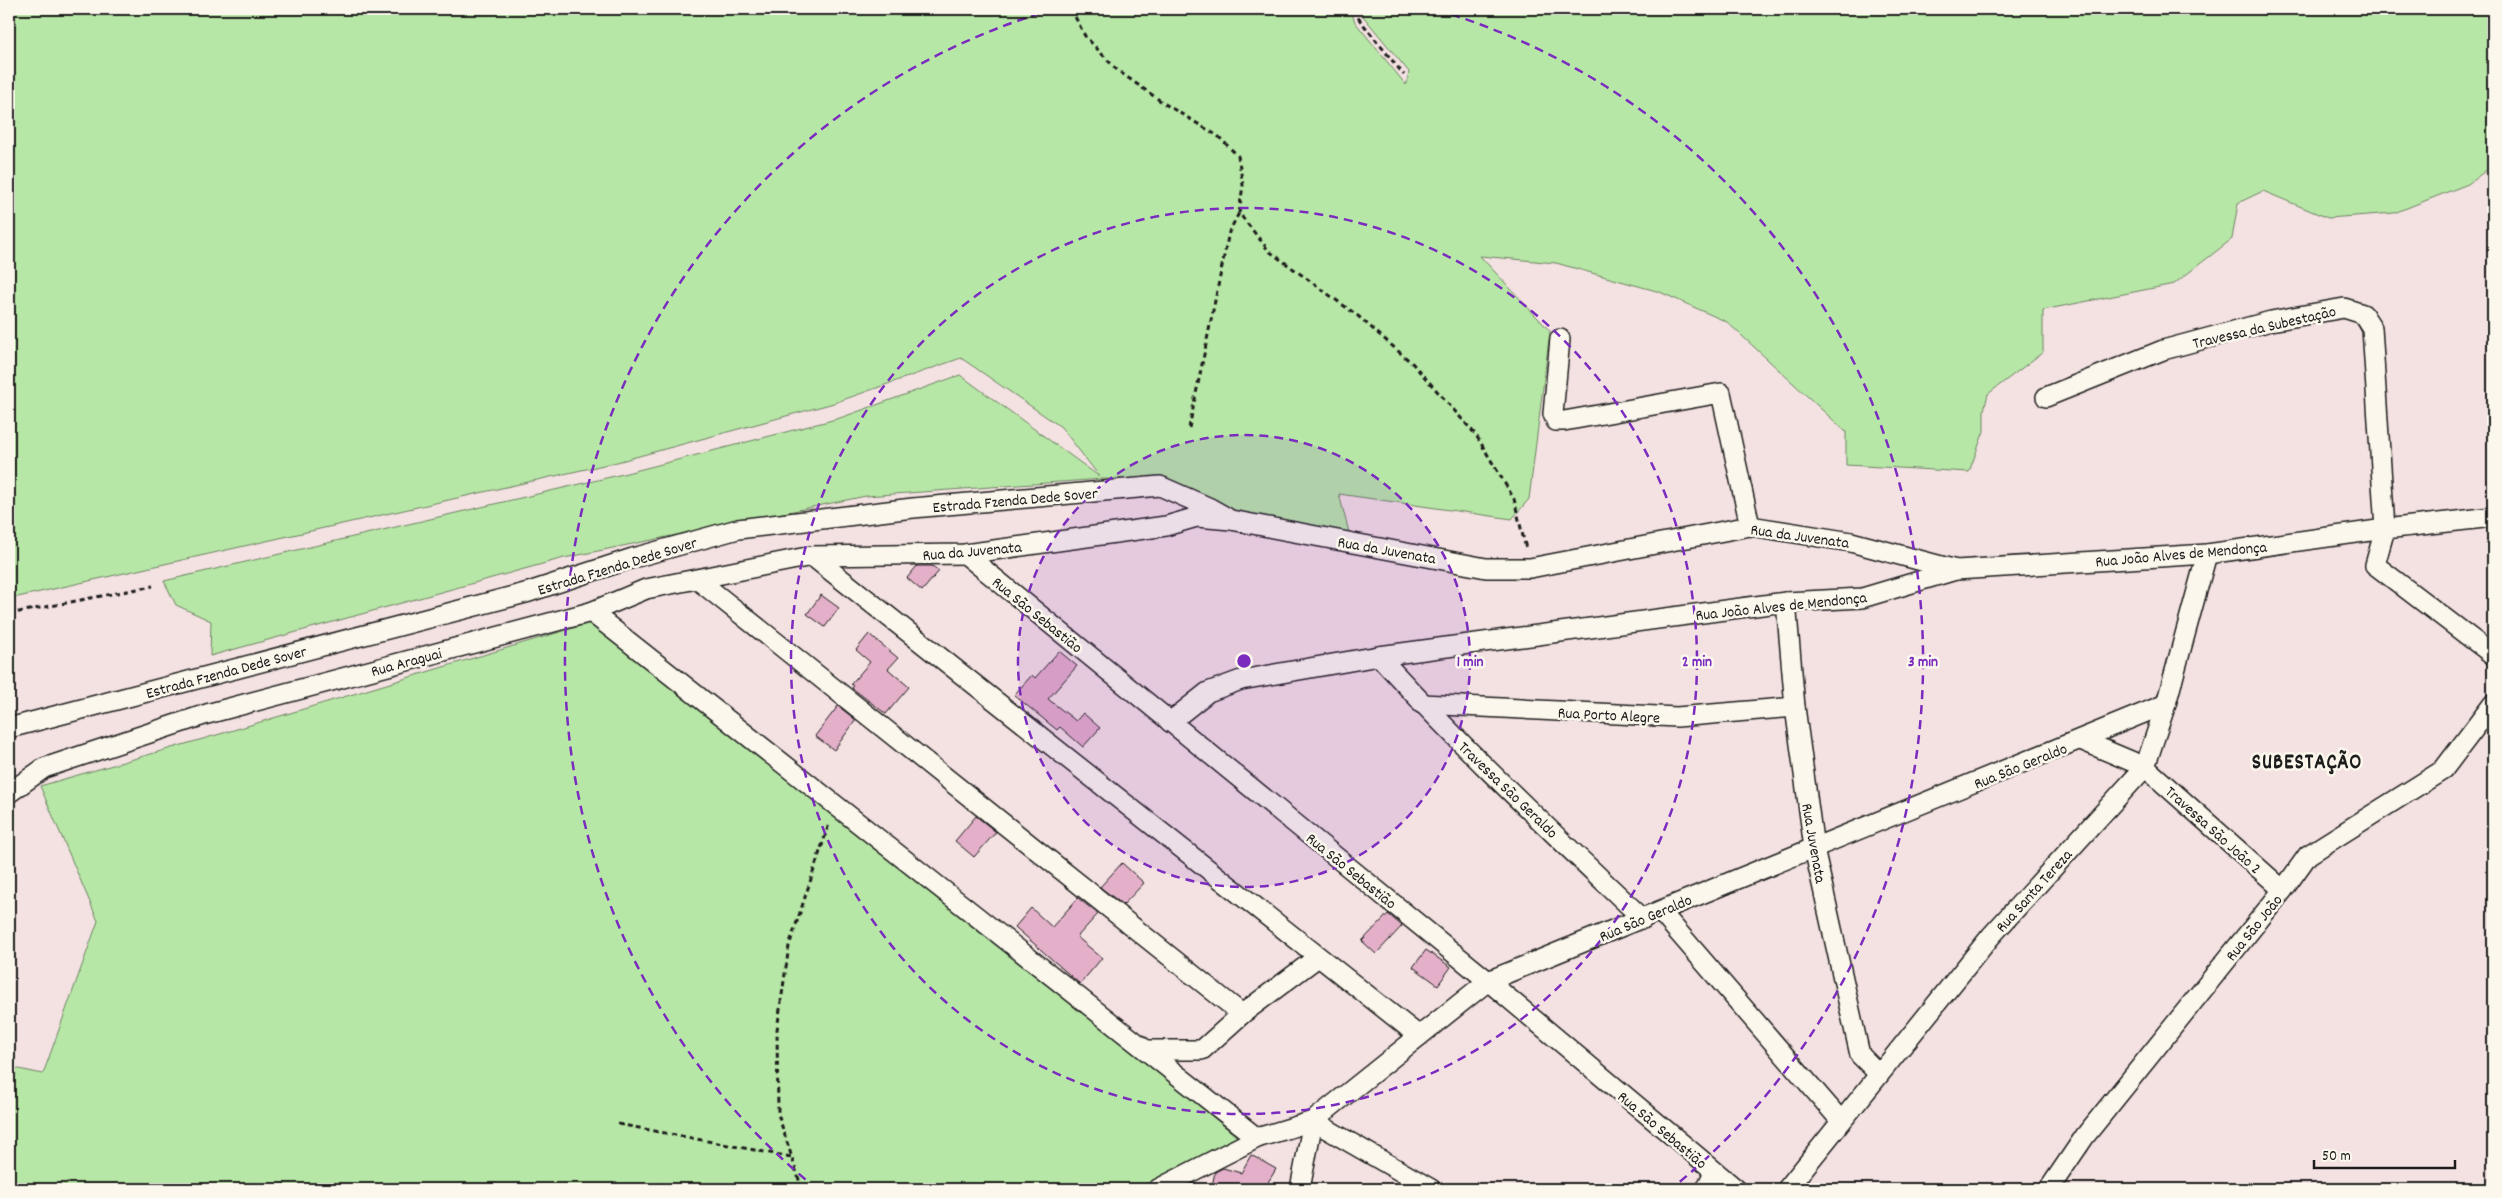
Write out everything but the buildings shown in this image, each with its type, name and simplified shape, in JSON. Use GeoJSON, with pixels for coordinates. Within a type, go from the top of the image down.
{"type":"FeatureCollection","features":[{"type":"Feature","properties":{"kind":"street","name":"Travessa da Subestação"},"geometry":{"type":"LineString","coordinates":[[2046,397],[2163,350],[2271,321],[2344,308],[2353,309],[2363,314],[2372,328],[2384,529]]}},
{"type":"Feature","properties":{"kind":"street"},"geometry":{"type":"LineString","coordinates":[[1560,339],[1553,414],[1556,421],[1564,422],[1721,393],[1750,526]]}},
{"type":"Feature","properties":{"kind":"street","name":"Estrada Fzenda Dede Sover"},"geometry":{"type":"LineString","coordinates":[[9,728],[529,592],[633,558],[738,529],[913,508],[1160,486],[1210,508],[1231,520]]}},
{"type":"Feature","properties":{"kind":"street","name":"Rua da Juvenata"},"geometry":{"type":"LineString","coordinates":[[812,556],[965,554],[1166,526],[1197,517],[1231,520],[1486,568],[1530,568],[1750,526],[1851,542],[1956,570]]}},
{"type":"Feature","properties":{"kind":"street","name":"Rua João Alves de Mendonça"},"geometry":{"type":"LineString","coordinates":[[1170,722],[1208,692],[1241,680],[1378,656],[1786,602],[1862,598],[1956,570],[2207,554],[2384,529],[2493,517]]}},
{"type":"Feature","properties":{"kind":"street"},"geometry":{"type":"LineString","coordinates":[[2384,529],[2375,565],[2493,655]]}},
{"type":"Feature","properties":{"kind":"street","name":"Rua São Sebastião"},"geometry":{"type":"LineString","coordinates":[[965,554],[1488,981],[1736,1189]]}},
{"type":"Feature","properties":{"kind":"street","name":"Rua Santa Tereza"},"geometry":{"type":"LineString","coordinates":[[1787,1189],[1991,936],[2145,767],[2166,704],[2207,554]]}},
{"type":"Feature","properties":{"kind":"street"},"geometry":{"type":"LineString","coordinates":[[812,556],[1419,1036]]}},
{"type":"Feature","properties":{"kind":"street","name":"Rua Araguai"},"geometry":{"type":"LineString","coordinates":[[9,793],[44,768],[207,714],[590,612],[646,589],[812,556]]}},
{"type":"Feature","properties":{"kind":"street"},"geometry":{"type":"LineString","coordinates":[[698,580],[1242,1014]]}},
{"type":"Feature","properties":{"kind":"street","name":"Rua Juvenata"},"geometry":{"type":"LineString","coordinates":[[1786,602],[1796,707],[1814,848],[1860,1055],[1879,1074]]}},
{"type":"Feature","properties":{"kind":"street"},"geometry":{"type":"LineString","coordinates":[[590,612],[1148,1050],[1257,1138]]}},
{"type":"Feature","properties":{"kind":"street","name":"Travessa São Geraldo"},"geometry":{"type":"LineString","coordinates":[[1378,656],[1422,704],[1643,919]]}},
{"type":"Feature","properties":{"kind":"street","name":"Rua Porto Alegre"},"geometry":{"type":"LineString","coordinates":[[1422,704],[1677,717],[1796,707]]}},
{"type":"Feature","properties":{"kind":"street","name":"Rua São Geraldo"},"geometry":{"type":"LineString","coordinates":[[1158,1189],[1257,1138],[1313,1121],[1488,981],[2166,704]]}},
{"type":"Feature","properties":{"kind":"street","name":"Rua São João"},"geometry":{"type":"LineString","coordinates":[[2049,1189],[2086,1136],[2308,855],[2443,770],[2493,704]]}},
{"type":"Feature","properties":{"kind":"street","name":"Travessa São João 2"},"geometry":{"type":"LineString","coordinates":[[2081,740],[2145,767],[2282,890]]}},
{"type":"Feature","properties":{"kind":"street"},"geometry":{"type":"LineString","coordinates":[[1660,911],[1842,1121]]}},
{"type":"Feature","properties":{"kind":"street"},"geometry":{"type":"LineString","coordinates":[[1148,1050],[1202,1050],[1242,1014],[1318,957]]}},
{"type":"Feature","properties":{"kind":"street"},"geometry":{"type":"LineString","coordinates":[[1300,1189],[1313,1121],[1430,1189]]}},
{"type":"Feature","properties":{"kind":"street"},"geometry":{"type":"LineString","coordinates":[[1706,1189],[1714,1172]]}},
{"type":"Feature","properties":{"kind":"path"},"geometry":{"type":"LineString","coordinates":[[1071,9],[1084,36],[1117,70],[1164,104],[1218,136],[1238,156],[1243,185],[1239,214],[1230,232],[1188,428]]}},
{"type":"Feature","properties":{"kind":"path"},"geometry":{"type":"LineString","coordinates":[[1355,9],[1359,19],[1404,75]]}},
{"type":"Feature","properties":{"kind":"path"},"geometry":{"type":"LineString","coordinates":[[1239,214],[1270,251],[1358,316],[1413,364],[1476,436],[1514,498],[1530,568]]}},
{"type":"Feature","properties":{"kind":"path"},"geometry":{"type":"LineString","coordinates":[[9,614],[153,586]]}},
{"type":"Feature","properties":{"kind":"path"},"geometry":{"type":"LineString","coordinates":[[802,1189],[778,1114],[777,1030],[789,946],[835,806]]}},
{"type":"Feature","properties":{"kind":"path"},"geometry":{"type":"LineString","coordinates":[[618,1124],[792,1157]]}},
{"type":"Feature","properties":{"kind":"green space"},"geometry":{"type":"Polygon","coordinates":[[[9,9],[1350,9],[1355,22],[1406,85],[1409,72],[1363,16],[1360,9],[2493,9],[2493,165],[2468,184],[2394,213],[2328,218],[2263,191],[2238,203],[2232,239],[2174,284],[2043,310],[2043,352],[1988,394],[1984,410],[1984,431],[1969,472],[1846,465],[1846,432],[1727,322],[1660,292],[1556,263],[1480,256],[1550,331],[1529,499],[1512,519],[1339,494],[1350,536],[1231,510],[1160,480],[1102,479],[866,496],[564,558],[210,656],[211,621],[176,605],[164,581],[619,475],[840,418],[960,375],[1100,477],[1061,427],[961,358],[834,403],[617,462],[9,599],[9,9]]]}},
{"type":"Feature","properties":{"kind":"green space"},"geometry":{"type":"Polygon","coordinates":[[[590,623],[1043,977],[1241,1140],[1134,1189],[9,1189],[9,1067],[43,1074],[98,921],[40,786],[590,623]]]}},
{"type":"Feature","properties":{"kind":"district","name":"SUBESTAÇÃO"},"geometry":{"type":"Point","coordinates":[2307,761]}}]}
